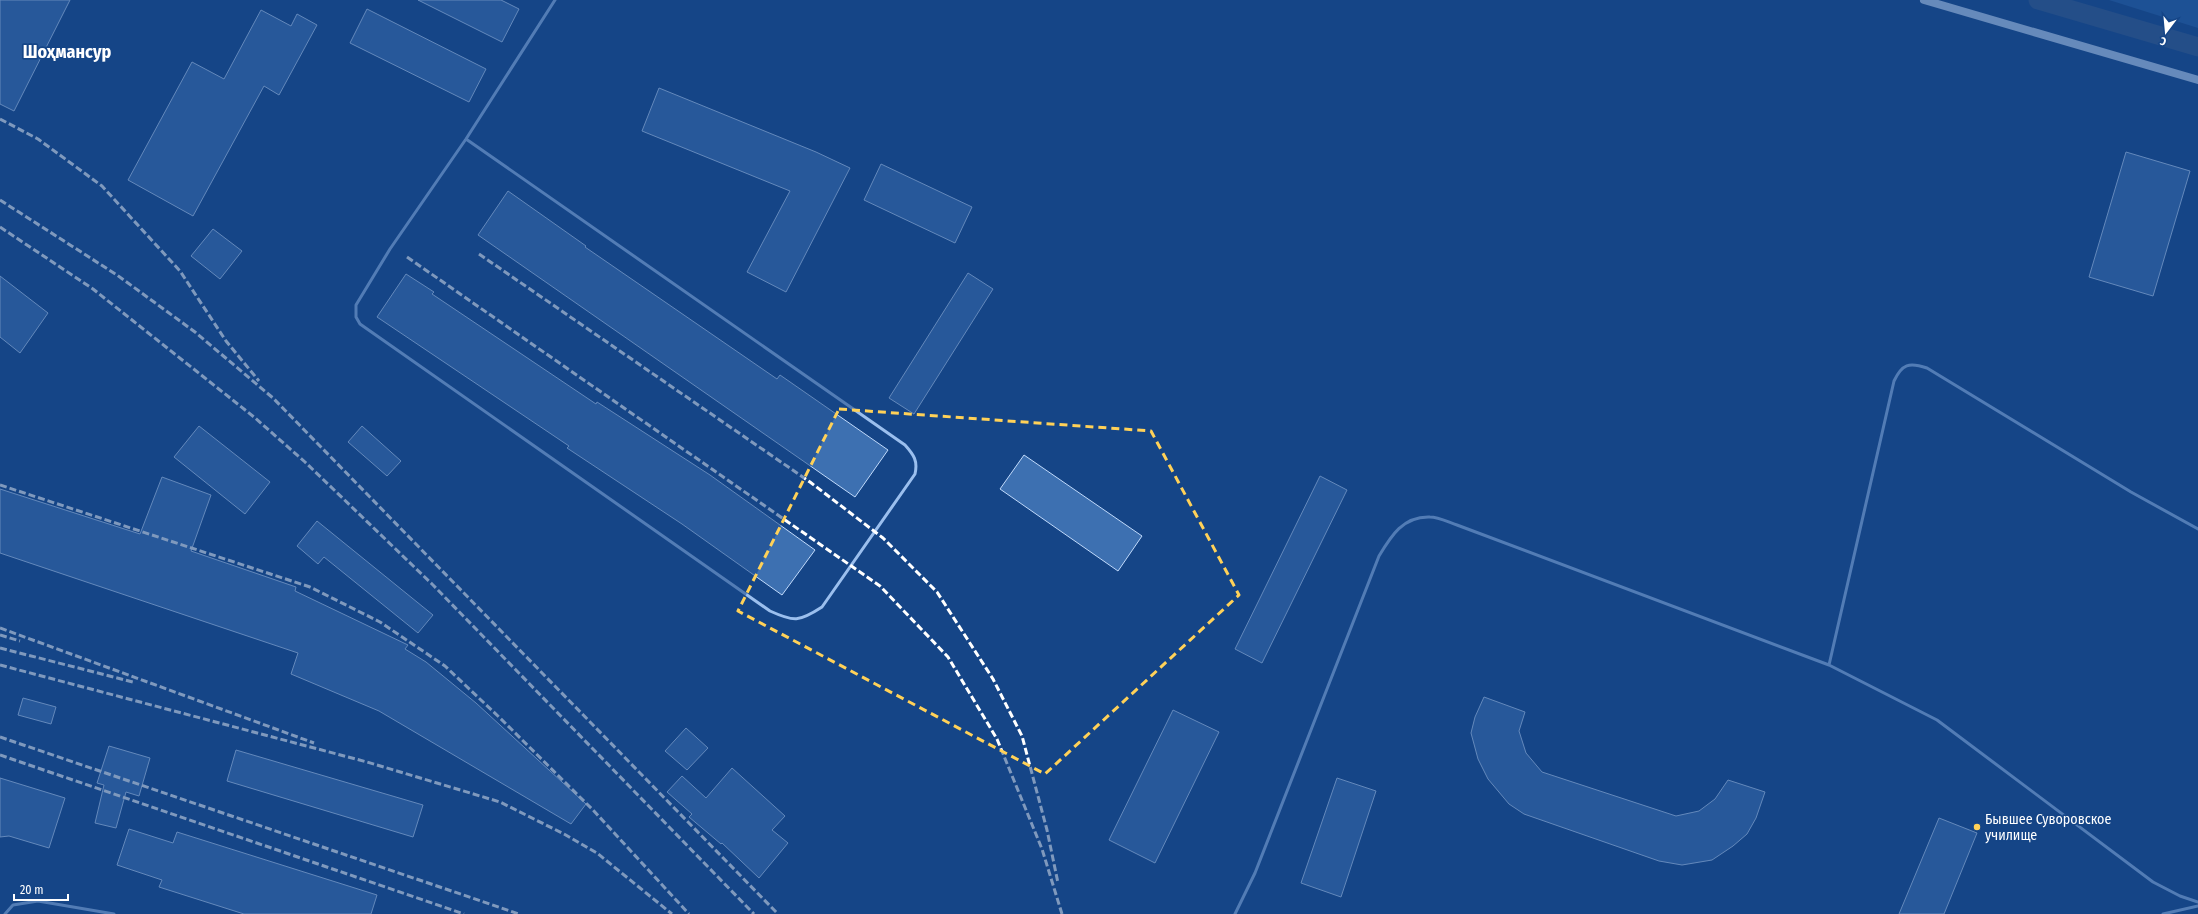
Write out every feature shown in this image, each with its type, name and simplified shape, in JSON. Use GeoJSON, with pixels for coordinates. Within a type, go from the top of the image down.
{"type":"FeatureCollection","features":[{"type":"Feature","properties":{"kind":"street"},"geometry":{"type":"LineString","coordinates":[[1924,0],[1936,2],[2198,80]]}},
{"type":"Feature","properties":{"kind":"lane"},"geometry":{"type":"LineString","coordinates":[[466,139],[905,446],[912,453],[917,463],[915,474],[822,607],[805,618],[788,619],[770,611],[360,324],[356,316],[356,305],[393,243],[466,139],[555,0]]}},
{"type":"Feature","properties":{"kind":"lane"},"geometry":{"type":"LineString","coordinates":[[1829,666],[1894,381],[1899,370],[1906,366],[1916,364],[1927,368],[2131,492],[2198,529]]}},
{"type":"Feature","properties":{"kind":"lane"},"geometry":{"type":"LineString","coordinates":[[1235,914],[1255,873],[1379,556],[1392,535],[1404,522],[1430,517],[1456,525],[1829,666],[1937,720],[2153,882],[2180,896],[2198,902]]}},
{"type":"Feature","properties":{"kind":"lane"},"geometry":{"type":"LineString","coordinates":[[6,914],[13,904],[38,901],[114,914]]}},
{"type":"Feature","properties":{"kind":"lane"},"geometry":{"type":"LineString","coordinates":[[2163,914],[2198,906]]}},
{"type":"Feature","properties":{"kind":"highlighted area"},"geometry":{"type":"Polygon","coordinates":[[[839,409],[1151,431],[1239,595],[1045,774],[738,611],[839,409]]]}},
{"type":"Feature","properties":{"kind":"shaded area"},"geometry":{"type":"Polygon","coordinates":[[[2109,0],[2198,0],[2198,28],[2109,0]]]}},
{"type":"Feature","properties":{"kind":"building"},"geometry":{"type":"Polygon","coordinates":[[[0,0],[70,0],[14,111],[0,104],[0,0]]]}},
{"type":"Feature","properties":{"kind":"building"},"geometry":{"type":"Polygon","coordinates":[[[418,0],[501,0],[519,9],[502,42],[418,0]]]}},
{"type":"Feature","properties":{"kind":"building"},"geometry":{"type":"Polygon","coordinates":[[[367,9],[486,69],[469,102],[350,43],[367,9]]]}},
{"type":"Feature","properties":{"kind":"building"},"geometry":{"type":"Polygon","coordinates":[[[261,10],[291,26],[297,14],[317,25],[279,95],[264,86],[193,216],[128,180],[192,62],[224,79],[261,10]]]}},
{"type":"Feature","properties":{"kind":"building"},"geometry":{"type":"Polygon","coordinates":[[[659,88],[816,152],[850,168],[786,292],[747,272],[790,191],[642,131],[659,88]]]}},
{"type":"Feature","properties":{"kind":"building"},"geometry":{"type":"Polygon","coordinates":[[[2126,152],[2190,171],[2153,296],[2089,277],[2126,152]]]}},
{"type":"Feature","properties":{"kind":"building"},"geometry":{"type":"Polygon","coordinates":[[[881,164],[972,207],[955,243],[864,200],[881,164]]]}},
{"type":"Feature","properties":{"kind":"building"},"geometry":{"type":"Polygon","coordinates":[[[508,191],[586,246],[585,247],[777,379],[780,375],[888,450],[855,497],[478,235],[508,191]]]}},
{"type":"Feature","properties":{"kind":"building"},"geometry":{"type":"Polygon","coordinates":[[[213,229],[242,251],[220,279],[191,256],[213,229]]]}},
{"type":"Feature","properties":{"kind":"building"},"geometry":{"type":"Polygon","coordinates":[[[968,273],[993,289],[914,414],[889,398],[968,273]]]}},
{"type":"Feature","properties":{"kind":"building"},"geometry":{"type":"Polygon","coordinates":[[[406,274],[434,292],[432,294],[596,404],[597,402],[710,475],[815,550],[782,595],[682,524],[567,448],[569,446],[377,317],[406,274]]]}},
{"type":"Feature","properties":{"kind":"building"},"geometry":{"type":"Polygon","coordinates":[[[0,276],[48,313],[20,353],[0,337],[0,276]]]}},
{"type":"Feature","properties":{"kind":"building"},"geometry":{"type":"Polygon","coordinates":[[[199,426],[270,482],[245,514],[174,457],[199,426]]]}},
{"type":"Feature","properties":{"kind":"building"},"geometry":{"type":"Polygon","coordinates":[[[362,426],[401,461],[387,476],[348,442],[362,426]]]}},
{"type":"Feature","properties":{"kind":"building"},"geometry":{"type":"Polygon","coordinates":[[[1024,455],[1142,536],[1118,571],[1000,489],[1024,455]]]}},
{"type":"Feature","properties":{"kind":"building"},"geometry":{"type":"Polygon","coordinates":[[[1320,476],[1347,490],[1262,663],[1235,649],[1320,476]]]}},
{"type":"Feature","properties":{"kind":"building"},"geometry":{"type":"Polygon","coordinates":[[[162,477],[211,495],[191,551],[296,587],[295,591],[408,645],[405,649],[426,662],[476,703],[586,804],[571,824],[379,711],[291,674],[298,653],[0,553],[0,489],[140,534],[162,477]]]}},
{"type":"Feature","properties":{"kind":"building"},"geometry":{"type":"Polygon","coordinates":[[[317,521],[433,615],[418,633],[324,557],[318,564],[297,546],[317,521]]]}},
{"type":"Feature","properties":{"kind":"building"},"geometry":{"type":"Polygon","coordinates":[[[1484,697],[1525,712],[1519,731],[1526,753],[1542,772],[1676,816],[1699,811],[1715,799],[1728,780],[1765,792],[1756,818],[1747,834],[1733,846],[1712,860],[1682,865],[1659,861],[1524,814],[1509,804],[1488,779],[1478,759],[1471,733],[1475,717],[1484,697]]]}},
{"type":"Feature","properties":{"kind":"building"},"geometry":{"type":"Polygon","coordinates":[[[23,698],[56,707],[51,724],[18,715],[23,698]]]}},
{"type":"Feature","properties":{"kind":"building"},"geometry":{"type":"Polygon","coordinates":[[[1173,710],[1219,732],[1155,863],[1109,840],[1173,710]]]}},
{"type":"Feature","properties":{"kind":"building"},"geometry":{"type":"Polygon","coordinates":[[[686,728],[708,748],[687,770],[665,751],[686,728]]]}},
{"type":"Feature","properties":{"kind":"building"},"geometry":{"type":"Polygon","coordinates":[[[109,746],[150,758],[139,796],[126,792],[116,828],[95,823],[104,785],[97,783],[109,746]]]}},
{"type":"Feature","properties":{"kind":"building"},"geometry":{"type":"Polygon","coordinates":[[[236,750],[423,805],[413,837],[227,781],[236,750]]]}},
{"type":"Feature","properties":{"kind":"building"},"geometry":{"type":"Polygon","coordinates":[[[732,768],[785,816],[772,830],[788,843],[759,878],[722,843],[721,844],[689,817],[692,814],[667,792],[682,776],[706,798],[732,768]]]}},
{"type":"Feature","properties":{"kind":"building"},"geometry":{"type":"Polygon","coordinates":[[[0,778],[65,798],[49,848],[9,836],[0,837],[0,778]]]}},
{"type":"Feature","properties":{"kind":"building"},"geometry":{"type":"Polygon","coordinates":[[[1337,778],[1376,791],[1341,897],[1301,883],[1337,778]]]}},
{"type":"Feature","properties":{"kind":"building"},"geometry":{"type":"Polygon","coordinates":[[[1939,818],[1977,833],[1944,914],[1899,914],[1939,818]]]}},
{"type":"Feature","properties":{"kind":"building"},"geometry":{"type":"Polygon","coordinates":[[[129,829],[173,843],[177,832],[377,895],[371,914],[244,914],[159,887],[162,880],[117,865],[129,829]]]}},
{"type":"Feature","properties":{"kind":"waterway"},"geometry":{"type":"LineString","coordinates":[[2038,0],[2198,47]]}},
{"type":"Feature","properties":{"kind":"railway"},"geometry":{"type":"LineString","coordinates":[[0,119],[38,139],[102,186],[180,271],[226,341],[259,381]]}},
{"type":"Feature","properties":{"kind":"railway"},"geometry":{"type":"LineString","coordinates":[[0,200],[117,275],[195,332],[273,398],[778,914]]}},
{"type":"Feature","properties":{"kind":"railway"},"geometry":{"type":"LineString","coordinates":[[0,227],[93,289],[254,417],[305,462],[433,585],[754,914]]}},
{"type":"Feature","properties":{"kind":"railway"},"geometry":{"type":"LineString","coordinates":[[479,254],[810,482],[883,538],[937,592],[993,679],[1022,736],[1047,830],[1058,883]]}},
{"type":"Feature","properties":{"kind":"railway"},"geometry":{"type":"LineString","coordinates":[[407,257],[880,586],[948,657],[997,739],[1042,849],[1062,914]]}},
{"type":"Feature","properties":{"kind":"railway"},"geometry":{"type":"LineString","coordinates":[[0,485],[310,587],[380,622],[445,666],[593,810],[689,914]]}},
{"type":"Feature","properties":{"kind":"railway"},"geometry":{"type":"LineString","coordinates":[[0,628],[314,743]]}},
{"type":"Feature","properties":{"kind":"railway"},"geometry":{"type":"LineString","coordinates":[[0,635],[20,641]]}},
{"type":"Feature","properties":{"kind":"railway"},"geometry":{"type":"LineString","coordinates":[[0,648],[133,682]]}},
{"type":"Feature","properties":{"kind":"railway"},"geometry":{"type":"LineString","coordinates":[[0,665],[367,762],[500,802],[564,834],[597,853],[672,914]]}},
{"type":"Feature","properties":{"kind":"railway"},"geometry":{"type":"LineString","coordinates":[[0,737],[519,914]]}},
{"type":"Feature","properties":{"kind":"railway"},"geometry":{"type":"LineString","coordinates":[[0,755],[464,914]]}},
{"type":"Feature","properties":{"kind":"place","name":"Бывшее Суворовское училище"},"geometry":{"type":"Point","coordinates":[1977,827]}},
{"type":"Feature","properties":{"kind":"district","name":"Шоҳмансур"},"geometry":{"type":"Point","coordinates":[67,52]}}]}
